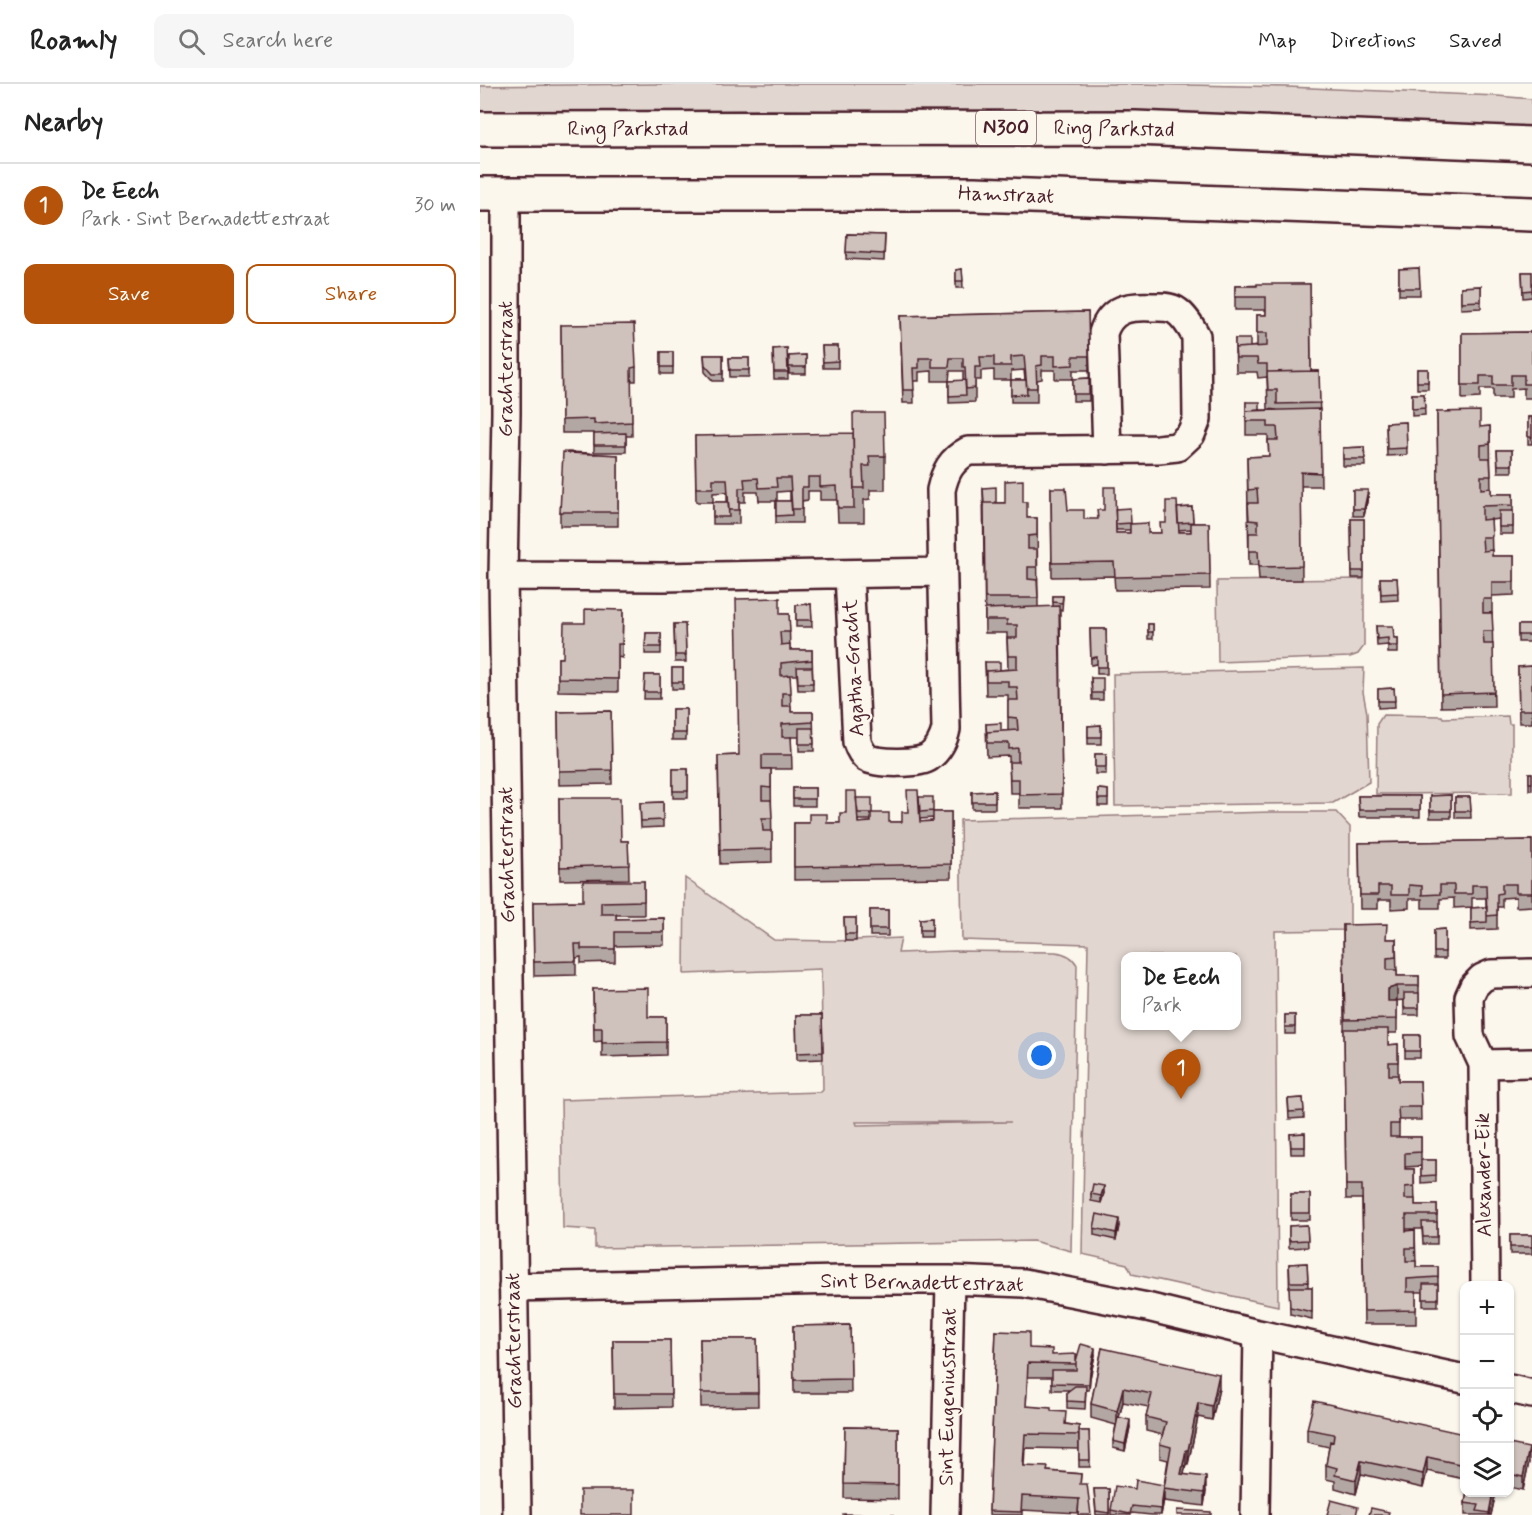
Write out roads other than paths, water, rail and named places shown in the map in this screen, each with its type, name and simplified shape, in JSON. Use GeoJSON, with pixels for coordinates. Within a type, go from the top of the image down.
{"type":"FeatureCollection","features":[{"type":"Feature","properties":{"kind":"main road","name":"Ring Parkstad"},"geometry":{"type":"LineString","coordinates":[[480,129],[1135,128],[1532,144]]}},
{"type":"Feature","properties":{"kind":"main road","name":"Hamstraat"},"geometry":{"type":"LineString","coordinates":[[493,194],[974,194],[1532,214]]}},
{"type":"Feature","properties":{"kind":"street","name":"Grachterstraat"},"geometry":{"type":"LineString","coordinates":[[493,194],[506,413],[503,576],[517,1515]]}},
{"type":"Feature","properties":{"kind":"street","name":"Agatha-Gracht"},"geometry":{"type":"LineString","coordinates":[[849,573],[857,742],[862,753],[877,762],[921,761],[936,750],[946,729],[941,490],[948,468],[959,456],[968,451],[1107,450],[1177,447],[1191,434],[1197,419],[1196,336],[1175,310],[1164,307],[1133,306],[1115,314],[1105,327],[1103,333],[1107,450]]}},
{"type":"Feature","properties":{"kind":"street","name":"Agatha-Gracht"},"geometry":{"type":"LineString","coordinates":[[503,576],[663,577],[942,572]]}},
{"type":"Feature","properties":{"kind":"street","name":"Alexander-Eik"},"geometry":{"type":"LineString","coordinates":[[1485,1281],[1483,1064],[1470,1036],[1469,997],[1474,986],[1482,978],[1491,974],[1532,973]]}},
{"type":"Feature","properties":{"kind":"street"},"geometry":{"type":"LineString","coordinates":[[1483,1064],[1532,1063]]}},
{"type":"Feature","properties":{"kind":"street","name":"Sint Bernadettestraat"},"geometry":{"type":"LineString","coordinates":[[513,1287],[950,1280],[1024,1283],[1148,1307],[1258,1335],[1460,1378]]}},
{"type":"Feature","properties":{"kind":"street","name":"Sint Eugeniusstraat"},"geometry":{"type":"LineString","coordinates":[[945,1515],[950,1280]]}},
{"type":"Feature","properties":{"kind":"street"},"geometry":{"type":"LineString","coordinates":[[1256,1515],[1258,1335]]}},
{"type":"Feature","properties":{"kind":"street"},"geometry":{"type":"LineString","coordinates":[[1514,1390],[1532,1394]]}},
{"type":"Feature","properties":{"kind":"place","name":"De Eech"},"geometry":{"type":"Point","coordinates":[1181,1099]}}]}
